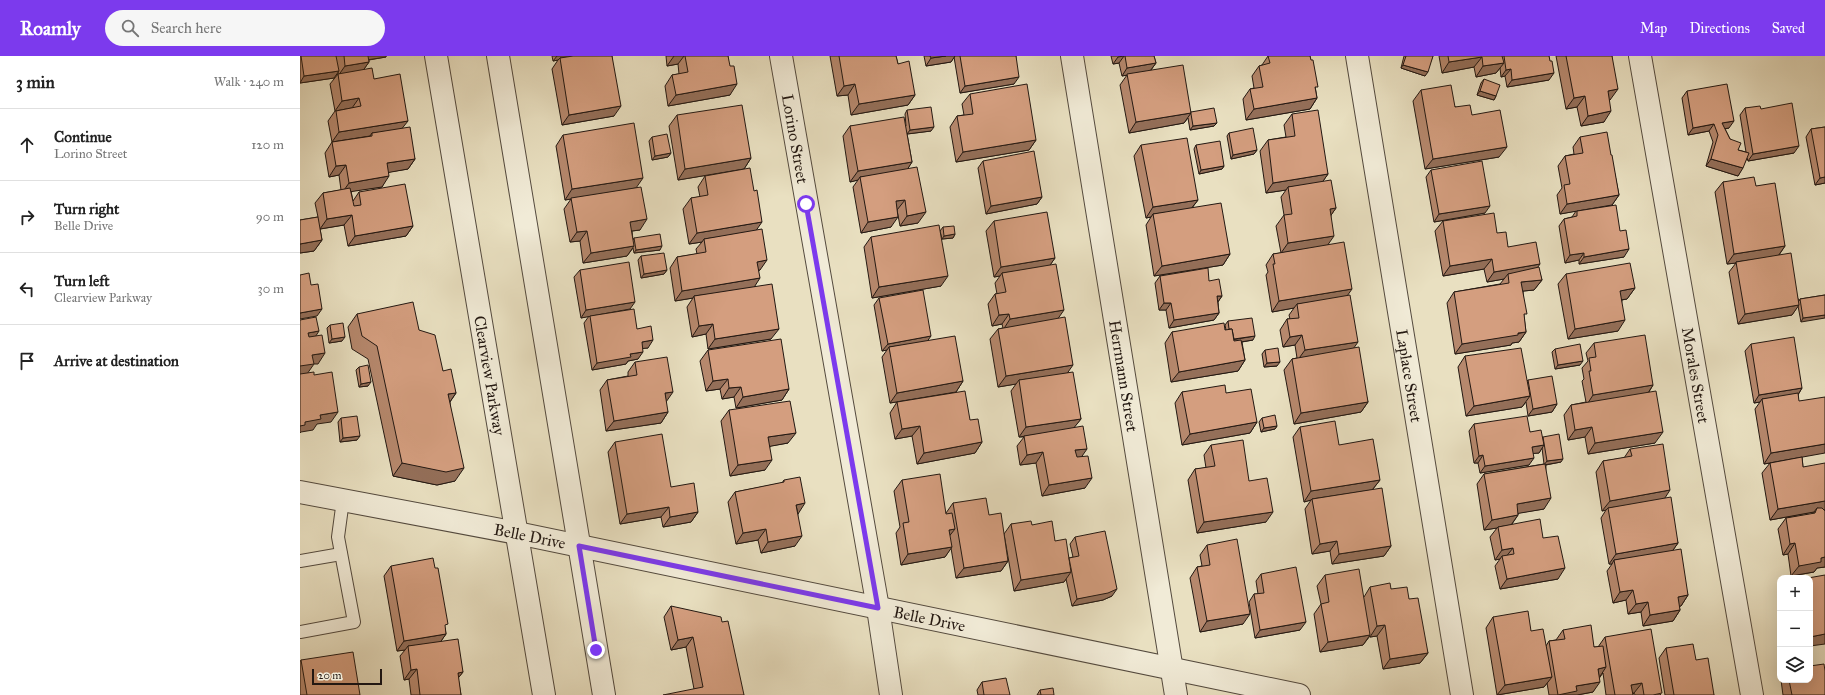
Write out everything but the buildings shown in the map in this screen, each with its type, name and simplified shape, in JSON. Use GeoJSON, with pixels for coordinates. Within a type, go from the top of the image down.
{"type":"FeatureCollection","features":[{"type":"Feature","properties":{"kind":"street","name":"Clearview Parkway"},"geometry":{"type":"LineString","coordinates":[[436,56],[544,695]]}},
{"type":"Feature","properties":{"kind":"street"},"geometry":{"type":"LineString","coordinates":[[498,56],[604,695]]}},
{"type":"Feature","properties":{"kind":"street","name":"Lorino Street"},"geometry":{"type":"LineString","coordinates":[[782,56],[878,608],[891,695]]}},
{"type":"Feature","properties":{"kind":"street","name":"Herrmann Street"},"geometry":{"type":"LineString","coordinates":[[1072,56],[1176,695]]}},
{"type":"Feature","properties":{"kind":"street","name":"Laplace Street"},"geometry":{"type":"LineString","coordinates":[[1357,56],[1462,695]]}},
{"type":"Feature","properties":{"kind":"street","name":"Morales Street"},"geometry":{"type":"LineString","coordinates":[[1640,56],[1752,695]]}},
{"type":"Feature","properties":{"kind":"street","name":"Belle Drive"},"geometry":{"type":"LineString","coordinates":[[300,492],[517,533],[1299,695]]}},
{"type":"Feature","properties":{"kind":"lane"},"geometry":{"type":"LineString","coordinates":[[300,632],[354,622],[338,537],[343,500]]}},
{"type":"Feature","properties":{"kind":"lane"},"geometry":{"type":"LineString","coordinates":[[300,561],[341,554]]}},
{"type":"Feature","properties":{"kind":"route"},"geometry":{"type":"LineString","coordinates":[[596,650],[579,546],[878,608],[806,204]]}}]}
